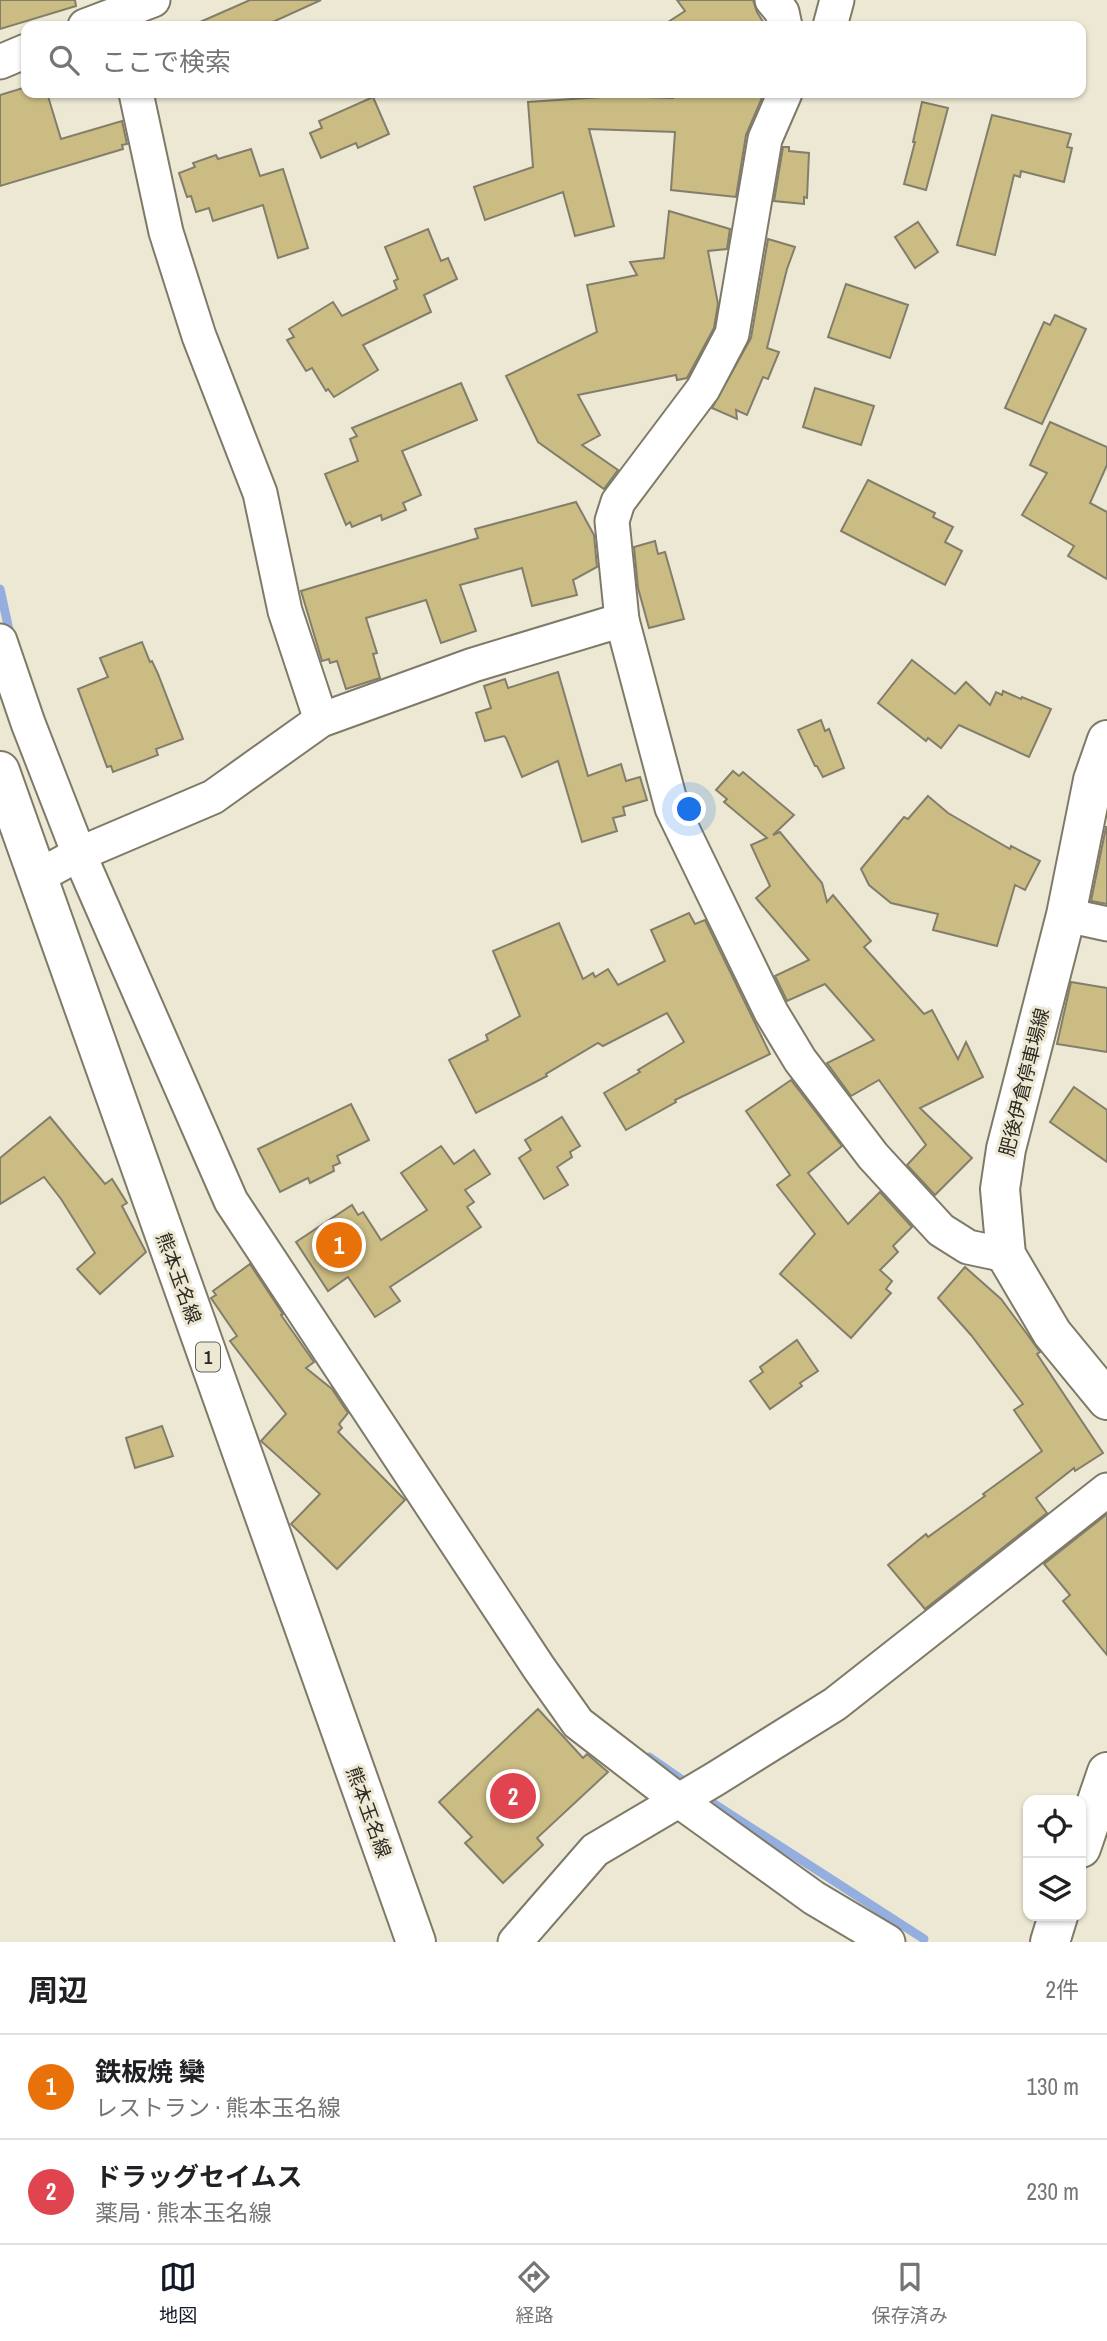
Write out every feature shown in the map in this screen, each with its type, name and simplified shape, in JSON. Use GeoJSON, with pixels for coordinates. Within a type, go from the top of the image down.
{"type":"FeatureCollection","features":[{"type":"Feature","properties":{"kind":"main road","name":"肥後伊倉停車場線"},"geometry":{"type":"LineString","coordinates":[[1107,740],[1093,780],[1066,915],[1006,1149],[1000,1189],[1006,1255],[1052,1333],[1107,1400]]}},
{"type":"Feature","properties":{"kind":"main road","name":"熊本玉名線"},"geometry":{"type":"LineString","coordinates":[[0,771],[416,1942]]}},
{"type":"Feature","properties":{"kind":"main road"},"geometry":{"type":"LineString","coordinates":[[1086,1833],[1107,1772]]}},
{"type":"Feature","properties":{"kind":"main road"},"geometry":{"type":"LineString","coordinates":[[1050,1942],[1056,1921]]}},
{"type":"Feature","properties":{"kind":"street"},"geometry":{"type":"LineString","coordinates":[[98,21],[153,0]]}},
{"type":"Feature","properties":{"kind":"street"},"geometry":{"type":"LineString","coordinates":[[772,0],[782,12],[784,21]]}},
{"type":"Feature","properties":{"kind":"street"},"geometry":{"type":"LineString","coordinates":[[831,21],[837,0]]}},
{"type":"Feature","properties":{"kind":"street"},"geometry":{"type":"LineString","coordinates":[[0,62],[21,53]]}},
{"type":"Feature","properties":{"kind":"street"},"geometry":{"type":"LineString","coordinates":[[137,98],[166,232],[199,336],[260,493],[285,611],[321,720]]}},
{"type":"Feature","properties":{"kind":"street"},"geometry":{"type":"LineString","coordinates":[[783,98],[765,139],[732,334],[703,389],[618,502],[612,521],[622,620],[672,808],[771,1012],[800,1060],[873,1156],[941,1230],[968,1247],[1006,1255]]}},
{"type":"Feature","properties":{"kind":"street"},"geometry":{"type":"LineString","coordinates":[[37,877],[92,848],[213,797],[321,720],[473,665],[622,620]]}},
{"type":"Feature","properties":{"kind":"street"},"geometry":{"type":"LineString","coordinates":[[0,641],[28,723],[92,848],[231,1201],[539,1668],[578,1723],[678,1800],[814,1898],[888,1942]]}},
{"type":"Feature","properties":{"kind":"street"},"geometry":{"type":"LineString","coordinates":[[1066,915],[1107,923]]}},
{"type":"Feature","properties":{"kind":"street"},"geometry":{"type":"LineString","coordinates":[[514,1942],[595,1850],[835,1704],[1107,1490]]}},
{"type":"Feature","properties":{"kind":"building"},"geometry":{"type":"Polygon","coordinates":[[[0,0],[75,0],[76,6],[0,29],[0,0]]]}},
{"type":"Feature","properties":{"kind":"building"},"geometry":{"type":"Polygon","coordinates":[[[250,0],[321,0],[275,21],[202,21],[250,0]]]}},
{"type":"Feature","properties":{"kind":"building"},"geometry":{"type":"Polygon","coordinates":[[[677,0],[753,0],[763,21],[670,21],[685,11],[677,0]]]}},
{"type":"Feature","properties":{"kind":"building"},"geometry":{"type":"Polygon","coordinates":[[[21,89],[21,98],[49,98],[61,139],[122,121],[127,144],[122,145],[123,149],[0,186],[0,95],[21,89]]]}},
{"type":"Feature","properties":{"kind":"building"},"geometry":{"type":"Polygon","coordinates":[[[373,98],[389,134],[358,148],[356,143],[321,158],[310,133],[322,128],[319,121],[373,98]]]}},
{"type":"Feature","properties":{"kind":"building"},"geometry":{"type":"Polygon","coordinates":[[[587,98],[762,98],[746,135],[736,197],[671,190],[675,132],[589,129],[614,226],[575,236],[563,192],[485,220],[474,187],[533,167],[528,102],[587,98]]]}},
{"type":"Feature","properties":{"kind":"building"},"geometry":{"type":"Polygon","coordinates":[[[922,102],[948,108],[926,190],[904,184],[922,102]]]}},
{"type":"Feature","properties":{"kind":"building"},"geometry":{"type":"Polygon","coordinates":[[[992,115],[1071,134],[1067,147],[1072,148],[1064,182],[1021,171],[1020,177],[1014,175],[995,255],[957,245],[992,115]]]}},
{"type":"Feature","properties":{"kind":"building"},"geometry":{"type":"Polygon","coordinates":[[[783,147],[789,147],[789,151],[809,153],[807,198],[804,197],[804,204],[774,201],[783,147]]]}},
{"type":"Feature","properties":{"kind":"building"},"geometry":{"type":"Polygon","coordinates":[[[251,149],[260,176],[283,169],[308,248],[278,258],[263,205],[213,221],[209,208],[196,212],[191,196],[187,197],[179,173],[195,167],[193,163],[216,155],[218,159],[251,149]]]}},
{"type":"Feature","properties":{"kind":"building"},"geometry":{"type":"Polygon","coordinates":[[[669,211],[730,229],[727,249],[708,251],[718,304],[714,328],[687,378],[677,380],[676,375],[578,395],[600,435],[582,445],[618,470],[604,489],[538,442],[506,376],[597,332],[587,285],[637,275],[630,262],[664,258],[669,211]]]}},
{"type":"Feature","properties":{"kind":"building"},"geometry":{"type":"Polygon","coordinates":[[[918,222],[938,252],[915,268],[895,237],[918,222]]]}},
{"type":"Feature","properties":{"kind":"building"},"geometry":{"type":"Polygon","coordinates":[[[428,229],[441,261],[448,258],[457,279],[424,295],[431,312],[363,345],[378,370],[334,397],[328,389],[326,391],[312,368],[306,371],[287,340],[294,337],[289,329],[333,302],[342,316],[397,289],[394,281],[398,279],[385,247],[428,229]]]}},
{"type":"Feature","properties":{"kind":"building"},"geometry":{"type":"Polygon","coordinates":[[[768,239],[795,247],[767,348],[779,352],[768,379],[763,377],[747,415],[736,410],[737,419],[712,408],[751,338],[768,239]]]}},
{"type":"Feature","properties":{"kind":"building"},"geometry":{"type":"Polygon","coordinates":[[[846,284],[908,305],[890,358],[828,337],[846,284]]]}},
{"type":"Feature","properties":{"kind":"building"},"geometry":{"type":"Polygon","coordinates":[[[1055,315],[1086,329],[1042,424],[1005,408],[1044,322],[1050,325],[1055,315]]]}},
{"type":"Feature","properties":{"kind":"building"},"geometry":{"type":"Polygon","coordinates":[[[461,383],[477,420],[402,451],[421,495],[403,503],[406,510],[382,520],[381,515],[352,527],[350,522],[346,525],[325,474],[358,461],[350,439],[357,436],[352,428],[461,383]]]}},
{"type":"Feature","properties":{"kind":"building"},"geometry":{"type":"Polygon","coordinates":[[[815,388],[874,406],[861,445],[803,427],[815,388]]]}},
{"type":"Feature","properties":{"kind":"building"},"geometry":{"type":"Polygon","coordinates":[[[1050,422],[1107,447],[1107,465],[1090,503],[1107,512],[1107,579],[1068,556],[1074,546],[1022,515],[1047,473],[1030,465],[1050,422]]]}},
{"type":"Feature","properties":{"kind":"building"},"geometry":{"type":"Polygon","coordinates":[[[868,480],[935,513],[933,517],[953,527],[945,542],[962,551],[945,585],[841,531],[868,480]]]}},
{"type":"Feature","properties":{"kind":"building"},"geometry":{"type":"Polygon","coordinates":[[[576,502],[594,535],[597,567],[573,580],[577,595],[532,606],[522,568],[460,585],[476,631],[441,643],[426,600],[366,618],[377,653],[373,654],[380,678],[346,689],[337,661],[322,661],[301,591],[478,538],[475,529],[576,502]]]}},
{"type":"Feature","properties":{"kind":"building"},"geometry":{"type":"Polygon","coordinates":[[[655,541],[658,554],[665,552],[684,619],[649,628],[638,588],[634,547],[655,541]]]}},
{"type":"Feature","properties":{"kind":"building"},"geometry":{"type":"Polygon","coordinates":[[[142,642],[158,674],[183,739],[156,749],[158,755],[113,772],[111,766],[107,767],[78,689],[108,677],[100,658],[142,642]]]}},
{"type":"Feature","properties":{"kind":"building"},"geometry":{"type":"Polygon","coordinates":[[[912,660],[955,694],[966,682],[990,705],[996,692],[1002,695],[1003,691],[1051,709],[1029,757],[959,725],[941,748],[928,738],[926,741],[878,703],[912,660]]]}},
{"type":"Feature","properties":{"kind":"building"},"geometry":{"type":"Polygon","coordinates":[[[558,672],[588,776],[621,764],[626,781],[640,777],[647,800],[623,807],[625,815],[613,818],[617,831],[582,842],[558,761],[522,777],[506,738],[504,736],[485,741],[476,713],[491,708],[484,686],[505,679],[508,688],[558,672]]]}},
{"type":"Feature","properties":{"kind":"building"},"geometry":{"type":"Polygon","coordinates":[[[821,720],[825,731],[829,729],[844,768],[823,777],[798,730],[821,720]]]}},
{"type":"Feature","properties":{"kind":"building"},"geometry":{"type":"Polygon","coordinates":[[[733,771],[739,776],[743,772],[794,815],[773,835],[780,832],[822,883],[827,902],[833,895],[871,941],[864,947],[924,1014],[932,1010],[958,1059],[966,1042],[983,1077],[920,1108],[972,1158],[935,1195],[907,1165],[926,1145],[879,1080],[851,1096],[827,1063],[874,1040],[825,984],[787,1001],[775,976],[809,960],[756,898],[770,886],[751,845],[767,838],[724,802],[727,799],[716,790],[733,771]]]}},
{"type":"Feature","properties":{"kind":"building"},"geometry":{"type":"Polygon","coordinates":[[[928,796],[948,813],[1010,849],[1011,846],[1040,861],[1025,890],[1015,885],[997,946],[933,930],[938,914],[891,903],[869,885],[861,869],[904,817],[908,819],[928,796]]]}},
{"type":"Feature","properties":{"kind":"building"},"geometry":{"type":"Polygon","coordinates":[[[1107,827],[1107,904],[1091,901],[1107,827]]]}},
{"type":"Feature","properties":{"kind":"building"},"geometry":{"type":"Polygon","coordinates":[[[689,913],[695,924],[705,920],[770,1054],[675,1100],[676,1102],[626,1130],[604,1093],[684,1042],[667,1013],[603,1046],[598,1043],[546,1074],[547,1076],[476,1113],[449,1060],[488,1040],[486,1035],[520,1016],[493,951],[559,923],[583,979],[593,973],[595,977],[608,969],[618,985],[665,961],[651,930],[689,913]]]}},
{"type":"Feature","properties":{"kind":"building"},"geometry":{"type":"Polygon","coordinates":[[[1071,982],[1107,988],[1107,1052],[1057,1044],[1071,982]]]}},
{"type":"Feature","properties":{"kind":"building"},"geometry":{"type":"Polygon","coordinates":[[[791,1080],[842,1146],[808,1173],[848,1224],[880,1192],[912,1227],[893,1246],[898,1252],[880,1270],[892,1281],[886,1289],[891,1293],[851,1338],[780,1274],[815,1234],[777,1185],[790,1175],[746,1111],[791,1080]]]}},
{"type":"Feature","properties":{"kind":"building"},"geometry":{"type":"Polygon","coordinates":[[[1074,1087],[1107,1110],[1107,1162],[1050,1122],[1074,1087]]]}},
{"type":"Feature","properties":{"kind":"building"},"geometry":{"type":"Polygon","coordinates":[[[351,1104],[369,1140],[337,1156],[340,1163],[333,1166],[334,1171],[310,1183],[308,1178],[280,1192],[258,1149],[351,1104]]]}},
{"type":"Feature","properties":{"kind":"building"},"geometry":{"type":"Polygon","coordinates":[[[50,1117],[105,1184],[112,1179],[127,1203],[122,1206],[146,1252],[100,1294],[77,1269],[95,1253],[44,1177],[0,1204],[0,1158],[50,1117]]]}},
{"type":"Feature","properties":{"kind":"building"},"geometry":{"type":"Polygon","coordinates":[[[562,1117],[580,1146],[570,1152],[572,1157],[557,1167],[568,1185],[544,1199],[519,1158],[531,1150],[525,1140],[562,1117]]]}},
{"type":"Feature","properties":{"kind":"building"},"geometry":{"type":"Polygon","coordinates":[[[441,1146],[454,1164],[474,1150],[490,1174],[465,1190],[474,1202],[467,1207],[481,1227],[390,1287],[400,1301],[375,1317],[348,1277],[328,1291],[296,1242],[352,1205],[358,1215],[363,1212],[381,1240],[427,1210],[401,1173],[441,1146]]]}},
{"type":"Feature","properties":{"kind":"building"},"geometry":{"type":"Polygon","coordinates":[[[250,1264],[314,1362],[306,1368],[332,1389],[348,1413],[339,1424],[342,1428],[338,1432],[405,1500],[337,1569],[291,1524],[320,1494],[261,1441],[286,1414],[230,1341],[237,1336],[211,1298],[216,1295],[213,1291],[250,1264]]]}},
{"type":"Feature","properties":{"kind":"building"},"geometry":{"type":"Polygon","coordinates":[[[965,1267],[1001,1299],[1027,1334],[1040,1352],[1037,1354],[1103,1453],[1075,1471],[1074,1468],[1036,1498],[1047,1513],[925,1609],[888,1565],[926,1534],[928,1537],[1042,1451],[1014,1410],[1023,1404],[971,1335],[938,1298],[965,1267]]]}},
{"type":"Feature","properties":{"kind":"building"},"geometry":{"type":"Polygon","coordinates":[[[797,1340],[818,1371],[770,1409],[750,1381],[763,1372],[760,1367],[797,1340]]]}},
{"type":"Feature","properties":{"kind":"building"},"geometry":{"type":"Polygon","coordinates":[[[162,1426],[173,1456],[135,1468],[126,1438],[162,1426]]]}},
{"type":"Feature","properties":{"kind":"building"},"geometry":{"type":"Polygon","coordinates":[[[1107,1514],[1107,1655],[1063,1601],[1070,1595],[1044,1564],[1107,1514]]]}},
{"type":"Feature","properties":{"kind":"building"},"geometry":{"type":"Polygon","coordinates":[[[538,1709],[583,1758],[587,1754],[608,1772],[537,1838],[543,1845],[503,1883],[465,1843],[472,1837],[439,1802],[538,1709]]]}},
{"type":"Feature","properties":{"kind":"waterway"},"geometry":{"type":"LineString","coordinates":[[0,589],[11,639]]}},
{"type":"Feature","properties":{"kind":"waterway"},"geometry":{"type":"LineString","coordinates":[[649,1757],[688,1784]]}},
{"type":"Feature","properties":{"kind":"waterway"},"geometry":{"type":"LineString","coordinates":[[705,1798],[924,1939]]}},
{"type":"Feature","properties":{"kind":"place","name":"鉄板焼 欒"},"geometry":{"type":"Point","coordinates":[339,1245]}},
{"type":"Feature","properties":{"kind":"place","name":"ドラッグセイムス"},"geometry":{"type":"Point","coordinates":[513,1796]}}]}
